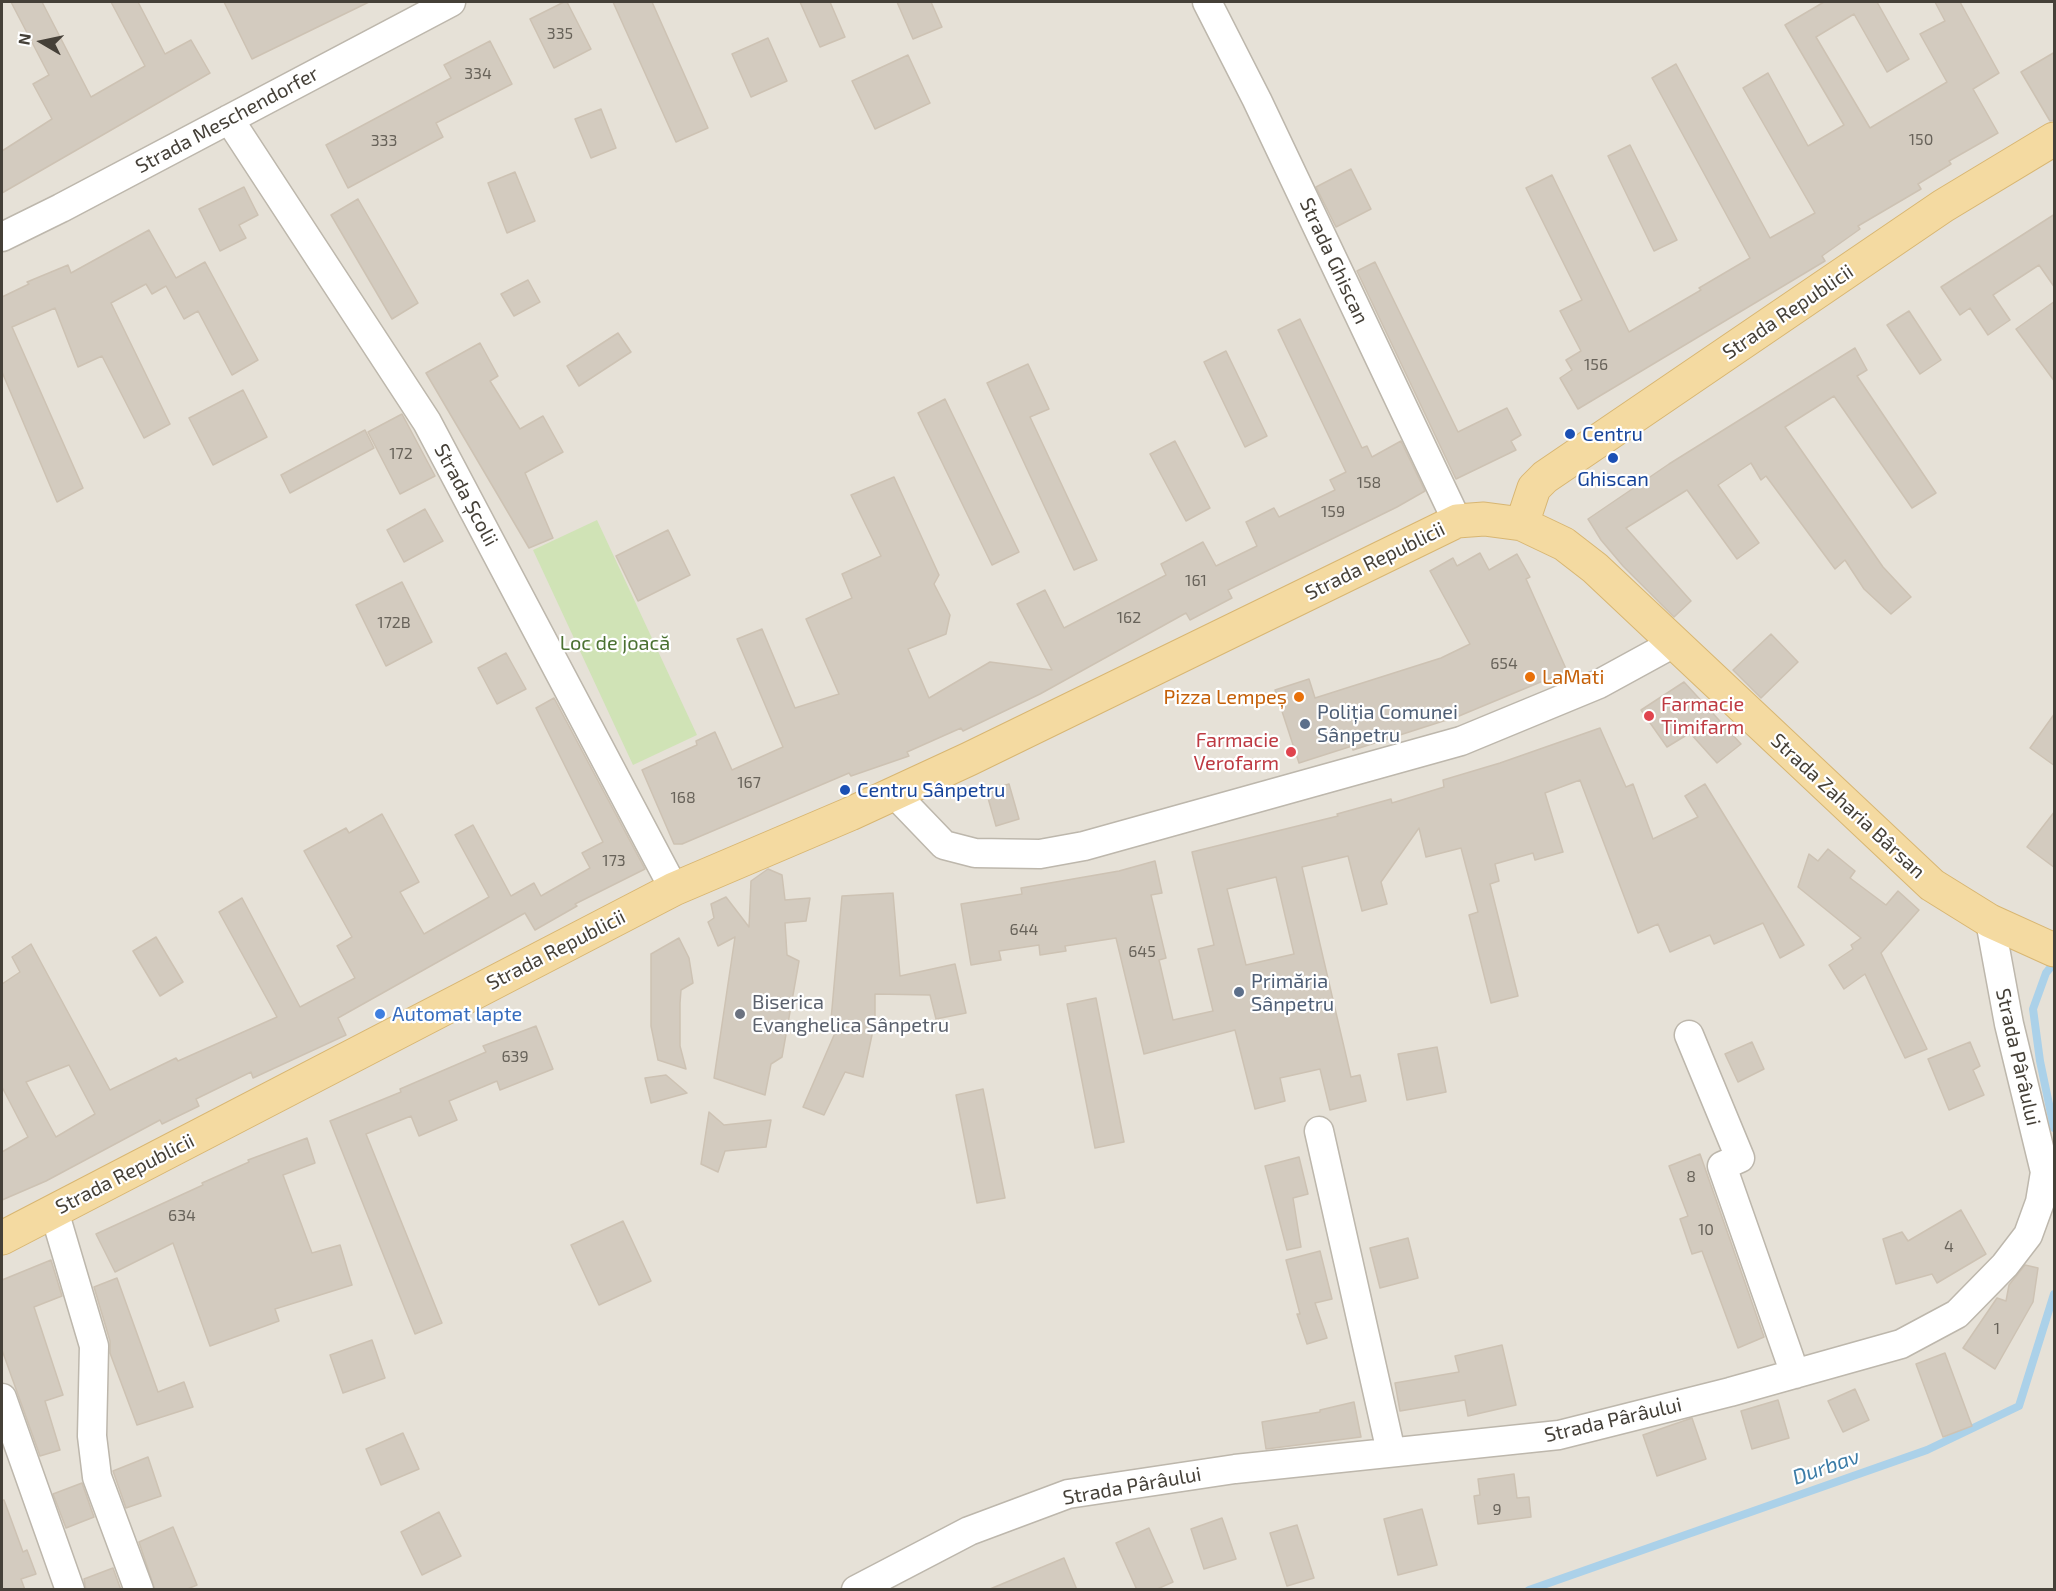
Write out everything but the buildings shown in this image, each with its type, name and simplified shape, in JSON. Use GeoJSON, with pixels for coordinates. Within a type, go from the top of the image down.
{"type":"FeatureCollection","features":[{"type":"Feature","properties":{"kind":"main road","name":"Strada Republicii"},"geometry":{"type":"LineString","coordinates":[[2,1238],[674,889],[894,793],[1457,521],[1484,519],[1522,524],[1531,494],[1545,477],[1943,206],[2055,139]]}},
{"type":"Feature","properties":{"kind":"main road","name":"Strada Zaharia Bârsan"},"geometry":{"type":"LineString","coordinates":[[1522,524],[1564,544],[1595,568],[1932,885],[1990,921],[2055,950]]}},
{"type":"Feature","properties":{"kind":"street","name":"Strada Meschendorfer"},"geometry":{"type":"LineString","coordinates":[[2,237],[452,2]]}},
{"type":"Feature","properties":{"kind":"street","name":"Strada Ghiscan"},"geometry":{"type":"LineString","coordinates":[[1207,2],[1257,100],[1457,521]]}},
{"type":"Feature","properties":{"kind":"street","name":"Strada Școlii"},"geometry":{"type":"LineString","coordinates":[[229,119],[427,422],[674,889]]}},
{"type":"Feature","properties":{"kind":"street"},"geometry":{"type":"LineString","coordinates":[[894,793],[944,844],[975,853],[1005,855],[1084,846],[1291,791],[1461,741],[1576,693],[1674,643]]}},
{"type":"Feature","properties":{"kind":"street","name":"Strada Pârâului"},"geometry":{"type":"LineString","coordinates":[[856,1590],[969,1531],[1068,1494],[1235,1469],[1559,1435],[1901,1344],[1957,1314],[2005,1265],[2028,1234],[2040,1202],[2045,1172],[2012,1035],[1990,921]]}},
{"type":"Feature","properties":{"kind":"street"},"geometry":{"type":"LineString","coordinates":[[1689,1035],[1740,1158],[1722,1167],[1795,1374]]}},
{"type":"Feature","properties":{"kind":"street"},"geometry":{"type":"LineString","coordinates":[[1319,1131],[1391,1452]]}},
{"type":"Feature","properties":{"kind":"street"},"geometry":{"type":"LineString","coordinates":[[54,1211],[93,1346],[92,1436],[97,1477],[139,1590]]}},
{"type":"Feature","properties":{"kind":"street"},"geometry":{"type":"LineString","coordinates":[[2,1398],[70,1590]]}},
{"type":"Feature","properties":{"kind":"shaded area"},"geometry":{"type":"Polygon","coordinates":[[[2,2],[2054,2],[2054,1589],[2,1589],[2,2]]]}},
{"type":"Feature","properties":{"kind":"green space","name":"Loc de joacă"},"geometry":{"type":"Polygon","coordinates":[[[597,520],[697,735],[633,765],[533,550],[597,520]]]}},
{"type":"Feature","properties":{"kind":"waterway","name":"Durbav"},"geometry":{"type":"LineString","coordinates":[[2054,963],[2046,973],[2033,1009],[2040,1061],[2054,1128]]}},
{"type":"Feature","properties":{"kind":"waterway","name":"Durbav"},"geometry":{"type":"LineString","coordinates":[[1529,1590],[1927,1450],[2019,1406],[2054,1294]]}},
{"type":"Feature","properties":{"kind":"place","name":"Centru"},"geometry":{"type":"Point","coordinates":[1570,434]}},
{"type":"Feature","properties":{"kind":"place","name":"Ghiscan"},"geometry":{"type":"Point","coordinates":[1613,458]}},
{"type":"Feature","properties":{"kind":"place","name":"LaMati"},"geometry":{"type":"Point","coordinates":[1530,677]}},
{"type":"Feature","properties":{"kind":"place","name":"Pizza Lempeș"},"geometry":{"type":"Point","coordinates":[1299,697]}},
{"type":"Feature","properties":{"kind":"place","name":"Farmacie Timifarm"},"geometry":{"type":"Point","coordinates":[1649,716]}},
{"type":"Feature","properties":{"kind":"place","name":"Poliția Comunei Sânpetru"},"geometry":{"type":"Point","coordinates":[1305,724]}},
{"type":"Feature","properties":{"kind":"place","name":"Farmacie Verofarm"},"geometry":{"type":"Point","coordinates":[1291,752]}},
{"type":"Feature","properties":{"kind":"place","name":"Centru Sânpetru"},"geometry":{"type":"Point","coordinates":[845,790]}},
{"type":"Feature","properties":{"kind":"place","name":"Primăria Sânpetru"},"geometry":{"type":"Point","coordinates":[1239,992]}},
{"type":"Feature","properties":{"kind":"place","name":"Automat lapte"},"geometry":{"type":"Point","coordinates":[380,1014]}},
{"type":"Feature","properties":{"kind":"place","name":"Biserica Evanghelica Sânpetru"},"geometry":{"type":"Point","coordinates":[740,1014]}}]}
